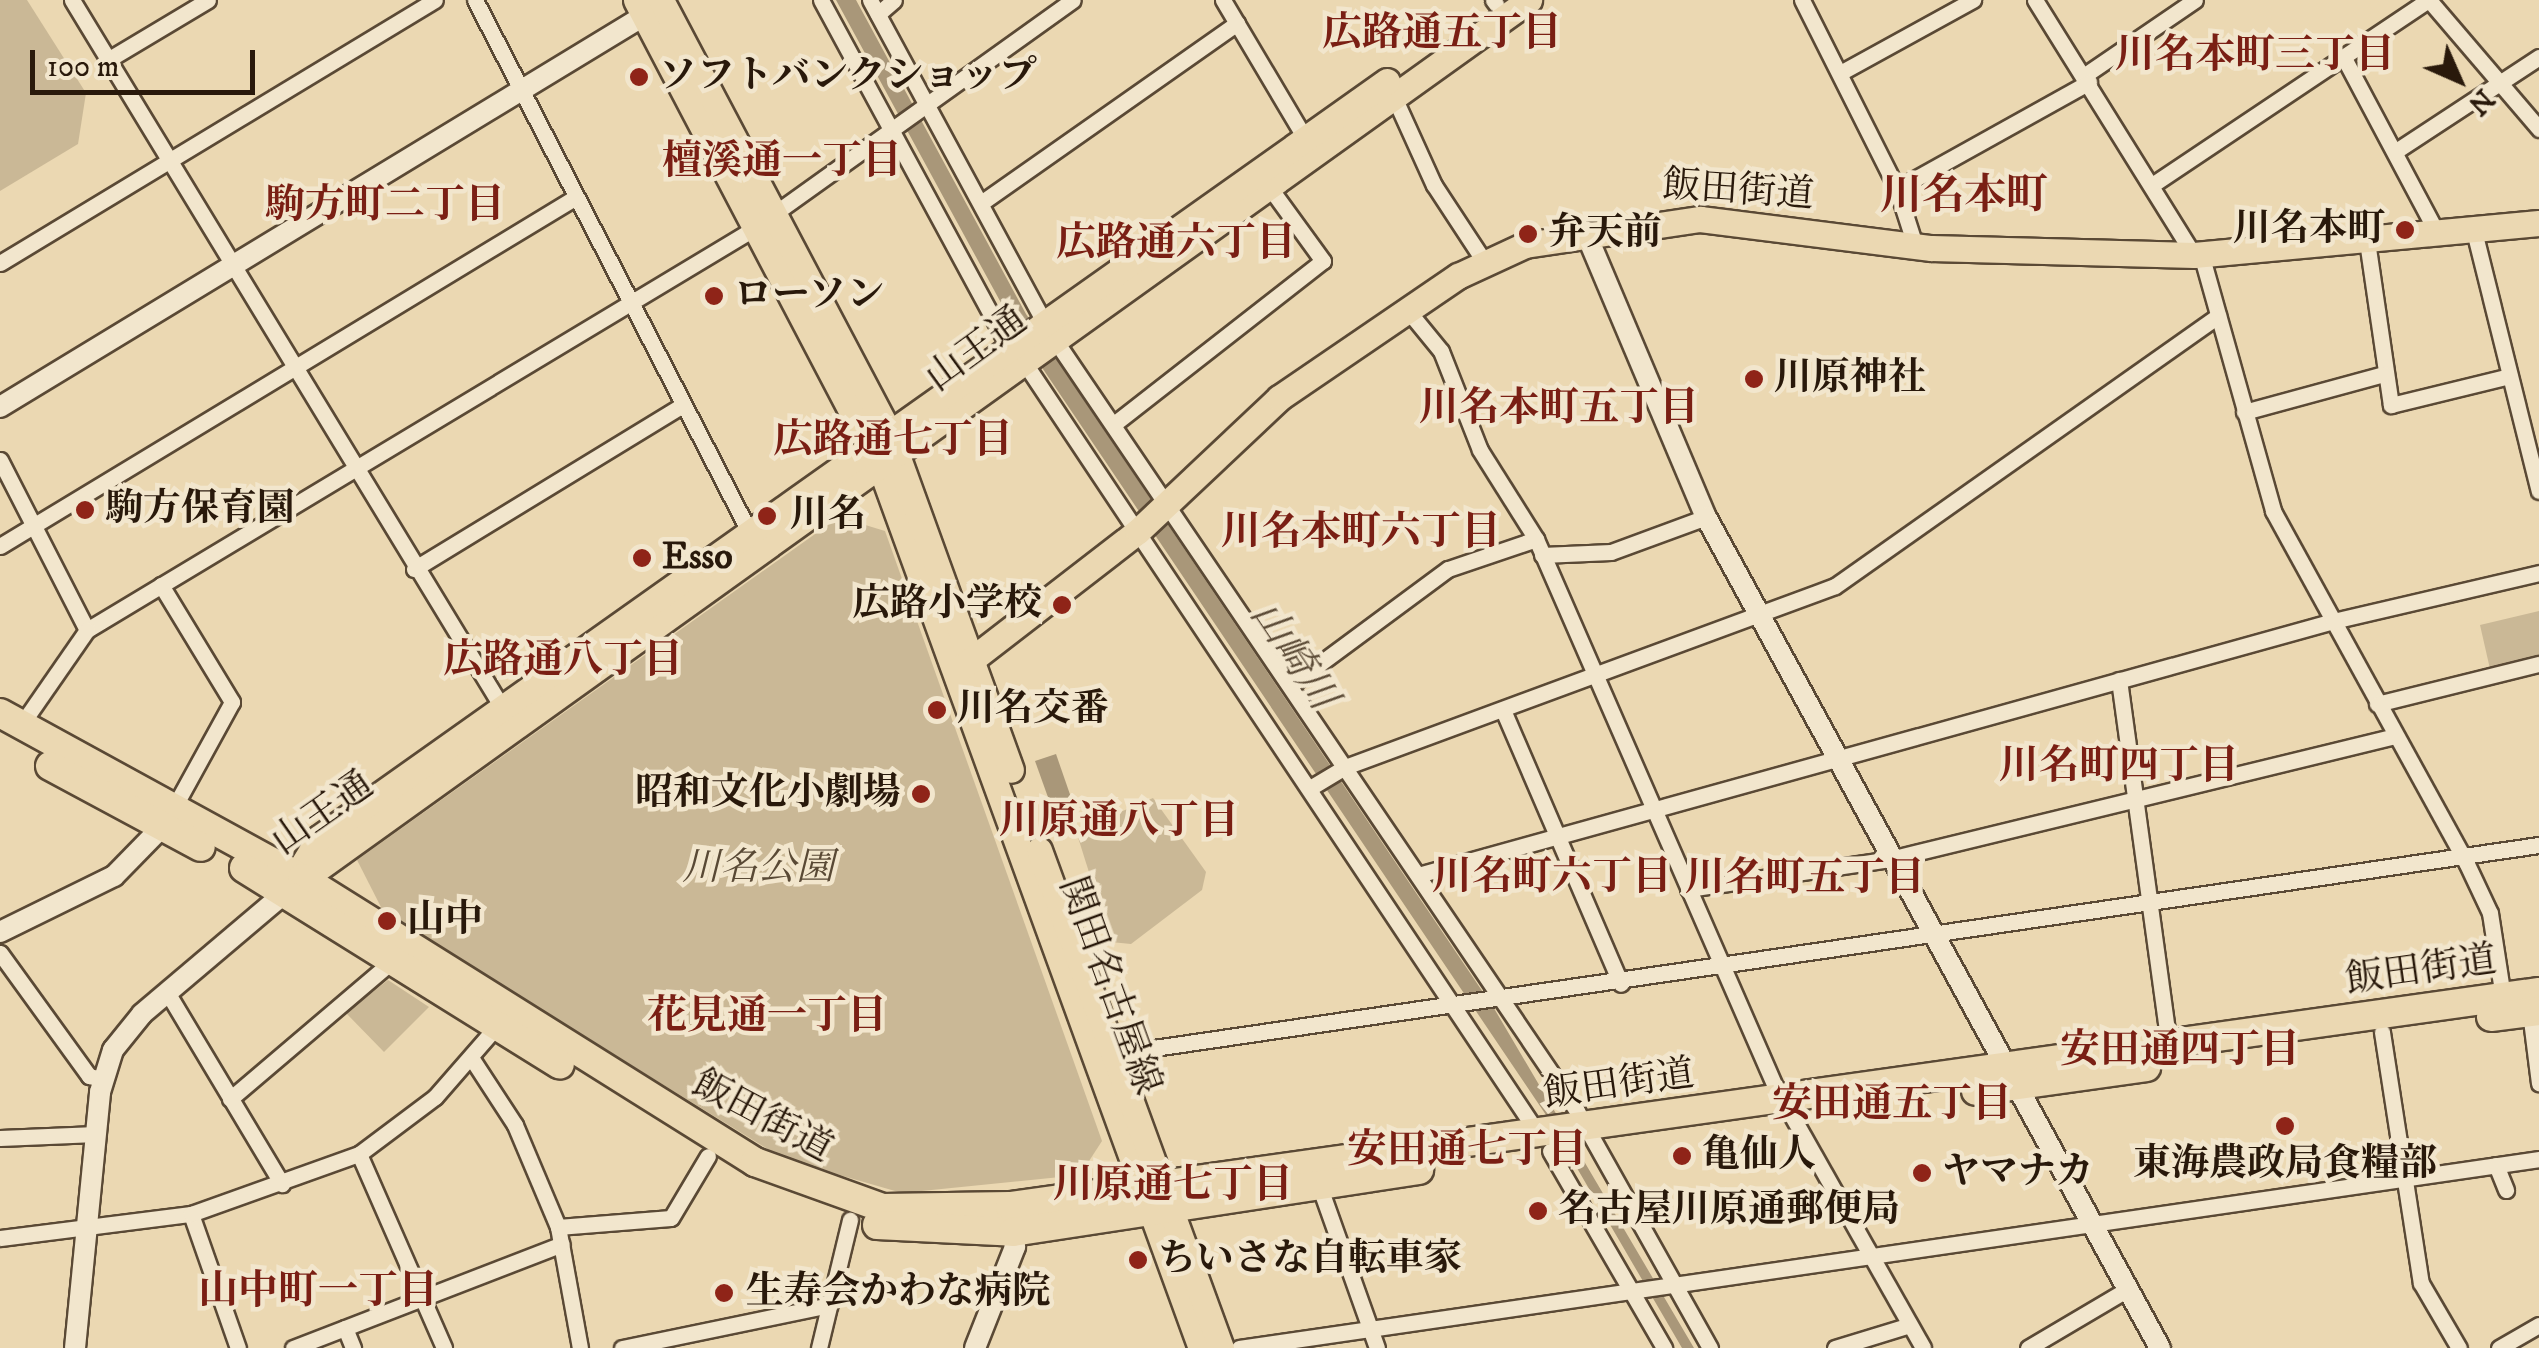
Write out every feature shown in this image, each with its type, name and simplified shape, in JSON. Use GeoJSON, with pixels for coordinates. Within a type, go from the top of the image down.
{"type":"FeatureCollection","features":[{"type":"Feature","properties":{"kind":"highway","name":"飯田街道"},"geometry":{"type":"LineString","coordinates":[[7,724],[167,819],[293,881],[795,1183],[883,1208],[1012,1219]]}},
{"type":"Feature","properties":{"kind":"highway","name":"飯田街道"},"geometry":{"type":"LineString","coordinates":[[293,881],[392,962],[708,1156],[787,1200],[850,1220],[1012,1219],[2006,1077],[2382,1032],[2536,1005]]}},
{"type":"Feature","properties":{"kind":"highway","name":"飯田街道"},"geometry":{"type":"LineString","coordinates":[[2006,1077],[2170,1044],[2503,997],[2536,1005]]}},
{"type":"Feature","properties":{"kind":"highway","name":"飯田街道"},"geometry":{"type":"LineString","coordinates":[[1156,1197],[1320,1185],[1548,1142]]}},
{"type":"Feature","properties":{"kind":"main road","name":"山王通"},"geometry":{"type":"LineString","coordinates":[[1049,333],[1270,188],[1310,147],[1394,97],[1529,0]]}},
{"type":"Feature","properties":{"kind":"main road","name":"山王通"},"geometry":{"type":"LineString","coordinates":[[293,881],[884,450],[1310,147],[1496,1]]}},
{"type":"Feature","properties":{"kind":"main road","name":"関田名古屋線"},"geometry":{"type":"LineString","coordinates":[[655,4],[763,222],[884,450],[1112,1054],[1202,1348]]}},
{"type":"Feature","properties":{"kind":"main road","name":"飯田街道"},"geometry":{"type":"LineString","coordinates":[[965,666],[1139,529],[1278,398],[1484,260],[1586,231],[1700,219],[1914,246],[2198,255],[2539,224]]}},
{"type":"Feature","properties":{"kind":"main road","name":"山王通"},"geometry":{"type":"LineString","coordinates":[[293,881],[319,838],[751,535],[884,450]]}},
{"type":"Feature","properties":{"kind":"main road","name":"関田名古屋線"},"geometry":{"type":"LineString","coordinates":[[965,666],[1156,1197],[1221,1348]]}},
{"type":"Feature","properties":{"kind":"street"},"geometry":{"type":"LineString","coordinates":[[72,0],[111,58],[414,569],[503,709]]}},
{"type":"Feature","properties":{"kind":"street"},"geometry":{"type":"LineString","coordinates":[[111,58],[208,0]]}},
{"type":"Feature","properties":{"kind":"street"},"geometry":{"type":"LineString","coordinates":[[0,263],[435,0]]}},
{"type":"Feature","properties":{"kind":"street"},"geometry":{"type":"LineString","coordinates":[[475,0],[751,535]]}},
{"type":"Feature","properties":{"kind":"street"},"geometry":{"type":"LineString","coordinates":[[821,0],[1019,354],[1548,1142],[1664,1348]]}},
{"type":"Feature","properties":{"kind":"street"},"geometry":{"type":"LineString","coordinates":[[894,0],[874,7],[1049,333],[1501,1000],[1589,1137],[1710,1348]]}},
{"type":"Feature","properties":{"kind":"street"},"geometry":{"type":"LineString","coordinates":[[7,724],[87,630],[763,222],[896,133],[1073,0]]}},
{"type":"Feature","properties":{"kind":"street"},"geometry":{"type":"LineString","coordinates":[[1224,0],[1310,147]]}},
{"type":"Feature","properties":{"kind":"street"},"geometry":{"type":"LineString","coordinates":[[1802,0],[1897,188],[1914,246]]}},
{"type":"Feature","properties":{"kind":"street"},"geometry":{"type":"LineString","coordinates":[[1840,73],[1973,0]]}},
{"type":"Feature","properties":{"kind":"street"},"geometry":{"type":"LineString","coordinates":[[2036,0],[2198,255],[2272,511],[2466,862],[2490,913],[2503,997]]}},
{"type":"Feature","properties":{"kind":"street"},"geometry":{"type":"LineString","coordinates":[[1897,188],[2087,78],[2196,0]]}},
{"type":"Feature","properties":{"kind":"street"},"geometry":{"type":"LineString","coordinates":[[2152,185],[2428,0],[2539,129]]}},
{"type":"Feature","properties":{"kind":"street"},"geometry":{"type":"LineString","coordinates":[[0,407],[237,268],[522,92],[655,4]]}},
{"type":"Feature","properties":{"kind":"street"},"geometry":{"type":"LineString","coordinates":[[981,203],[1237,23]]}},
{"type":"Feature","properties":{"kind":"street"},"geometry":{"type":"LineString","coordinates":[[2396,151],[2504,87],[2539,57]]}},
{"type":"Feature","properties":{"kind":"street"},"geometry":{"type":"LineString","coordinates":[[2344,58],[2438,235]]}},
{"type":"Feature","properties":{"kind":"street"},"geometry":{"type":"LineString","coordinates":[[1394,97],[1434,185],[1484,260]]}},
{"type":"Feature","properties":{"kind":"street"},"geometry":{"type":"LineString","coordinates":[[1114,424],[1323,261],[1270,188]]}},
{"type":"Feature","properties":{"kind":"street"},"geometry":{"type":"LineString","coordinates":[[0,546],[576,197]]}},
{"type":"Feature","properties":{"kind":"street"},"geometry":{"type":"LineString","coordinates":[[1586,231],[1706,517],[1765,616],[2006,1077],[2160,1348]]}},
{"type":"Feature","properties":{"kind":"street"},"geometry":{"type":"LineString","coordinates":[[2474,232],[2539,491]]}},
{"type":"Feature","properties":{"kind":"street"},"geometry":{"type":"LineString","coordinates":[[2367,242],[2384,374],[2392,405],[2510,376]]}},
{"type":"Feature","properties":{"kind":"street"},"geometry":{"type":"LineString","coordinates":[[1409,312],[1441,351],[1480,450],[1536,539],[1593,679],[1786,1108],[1923,1348]]}},
{"type":"Feature","properties":{"kind":"street"},"geometry":{"type":"LineString","coordinates":[[1310,788],[1345,767],[1765,616],[1835,586],[2218,316]]}},
{"type":"Feature","properties":{"kind":"street"},"geometry":{"type":"LineString","coordinates":[[2244,412],[2384,374]]}},
{"type":"Feature","properties":{"kind":"street"},"geometry":{"type":"LineString","coordinates":[[414,569],[683,405]]}},
{"type":"Feature","properties":{"kind":"street"},"geometry":{"type":"LineString","coordinates":[[0,460],[87,630]]}},
{"type":"Feature","properties":{"kind":"street"},"geometry":{"type":"LineString","coordinates":[[1542,555],[1610,552],[1706,517]]}},
{"type":"Feature","properties":{"kind":"street"},"geometry":{"type":"LineString","coordinates":[[1291,685],[1448,569],[1536,539]]}},
{"type":"Feature","properties":{"kind":"street"},"geometry":{"type":"LineString","coordinates":[[1418,874],[2332,621],[2539,573]]}},
{"type":"Feature","properties":{"kind":"street"},"geometry":{"type":"LineString","coordinates":[[0,932],[114,876],[167,819],[232,702],[161,584]]}},
{"type":"Feature","properties":{"kind":"street"},"geometry":{"type":"LineString","coordinates":[[2377,704],[2539,664]]}},
{"type":"Feature","properties":{"kind":"street"},"geometry":{"type":"LineString","coordinates":[[2118,680],[2170,1044]]}},
{"type":"Feature","properties":{"kind":"street"},"geometry":{"type":"LineString","coordinates":[[1502,710],[1621,984]]}},
{"type":"Feature","properties":{"kind":"street"},"geometry":{"type":"LineString","coordinates":[[1688,889],[1890,859],[2136,806],[2395,736]]}},
{"type":"Feature","properties":{"kind":"street"},"geometry":{"type":"LineString","coordinates":[[1112,1054],[2466,862],[2539,845]]}},
{"type":"Feature","properties":{"kind":"street"},"geometry":{"type":"LineString","coordinates":[[76,1348],[92,1227],[102,1078],[120,1038],[293,881]]}},
{"type":"Feature","properties":{"kind":"street"},"geometry":{"type":"LineString","coordinates":[[0,953],[89,1076],[102,1078]]}},
{"type":"Feature","properties":{"kind":"street"},"geometry":{"type":"LineString","coordinates":[[230,1098],[392,962]]}},
{"type":"Feature","properties":{"kind":"street"},"geometry":{"type":"LineString","coordinates":[[167,992],[282,1184]]}},
{"type":"Feature","properties":{"kind":"street"},"geometry":{"type":"LineString","coordinates":[[2536,1005],[2539,1084]]}},
{"type":"Feature","properties":{"kind":"street"},"geometry":{"type":"LineString","coordinates":[[0,1238],[191,1214],[359,1154],[472,1059],[497,1026]]}},
{"type":"Feature","properties":{"kind":"street"},"geometry":{"type":"LineString","coordinates":[[2382,1032],[2422,1283],[2459,1348]]}},
{"type":"Feature","properties":{"kind":"street"},"geometry":{"type":"LineString","coordinates":[[472,1059],[516,1125],[560,1236],[580,1348]]}},
{"type":"Feature","properties":{"kind":"street"},"geometry":{"type":"LineString","coordinates":[[0,1138],[96,1134]]}},
{"type":"Feature","properties":{"kind":"street"},"geometry":{"type":"LineString","coordinates":[[359,1154],[444,1348]]}},
{"type":"Feature","properties":{"kind":"street"},"geometry":{"type":"LineString","coordinates":[[292,1348],[424,1297],[560,1236],[670,1218],[708,1156]]}},
{"type":"Feature","properties":{"kind":"street"},"geometry":{"type":"LineString","coordinates":[[1238,1348],[2539,1159]]}},
{"type":"Feature","properties":{"kind":"street"},"geometry":{"type":"LineString","coordinates":[[2496,1165],[2506,1190]]}},
{"type":"Feature","properties":{"kind":"street"},"geometry":{"type":"LineString","coordinates":[[1320,1185],[1377,1348]]}},
{"type":"Feature","properties":{"kind":"street"},"geometry":{"type":"LineString","coordinates":[[191,1214],[238,1348]]}},
{"type":"Feature","properties":{"kind":"street"},"geometry":{"type":"LineString","coordinates":[[975,1348],[1012,1219]]}},
{"type":"Feature","properties":{"kind":"street"},"geometry":{"type":"LineString","coordinates":[[819,1348],[850,1220]]}},
{"type":"Feature","properties":{"kind":"street"},"geometry":{"type":"LineString","coordinates":[[2028,1348],[2126,1290]]}},
{"type":"Feature","properties":{"kind":"street"},"geometry":{"type":"LineString","coordinates":[[622,1348],[830,1306]]}},
{"type":"Feature","properties":{"kind":"street"},"geometry":{"type":"LineString","coordinates":[[1835,1348],[1910,1325]]}},
{"type":"Feature","properties":{"kind":"street"},"geometry":{"type":"LineString","coordinates":[[2499,1348],[2539,1325]]}},
{"type":"Feature","properties":{"kind":"street"},"geometry":{"type":"LineString","coordinates":[[345,1328],[353,1348]]}},
{"type":"Feature","properties":{"kind":"green space"},"geometry":{"type":"Polygon","coordinates":[[[0,0],[27,0],[86,93],[78,144],[0,191],[0,0]]]}},
{"type":"Feature","properties":{"kind":"green space","name":"川名公園"},"geometry":{"type":"Polygon","coordinates":[[[839,517],[885,531],[1102,1141],[1080,1175],[902,1193],[784,1159],[384,913],[357,860],[839,517]]]}},
{"type":"Feature","properties":{"kind":"green space"},"geometry":{"type":"Polygon","coordinates":[[[2539,611],[2539,657],[2490,669],[2480,625],[2539,611]]]}},
{"type":"Feature","properties":{"kind":"green space"},"geometry":{"type":"Polygon","coordinates":[[[1153,798],[1206,872],[1202,890],[1131,944],[1111,942],[1076,831],[1153,798]]]}},
{"type":"Feature","properties":{"kind":"green space"},"geometry":{"type":"Polygon","coordinates":[[[388,980],[429,1007],[384,1052],[346,1013],[388,980]]]}},
{"type":"Feature","properties":{"kind":"shaded area","name":"山崎川"},"geometry":{"type":"Polygon","coordinates":[[[836,0],[856,0],[1026,314],[1495,1010],[1694,1348],[1682,1348],[1546,1115],[1012,323],[836,0]]]}},
{"type":"Feature","properties":{"kind":"shaded area"},"geometry":{"type":"Polygon","coordinates":[[[1056,754],[1074,806],[1054,814],[1035,761],[1056,754]]]}},
{"type":"Feature","properties":{"kind":"place","name":"ソフトバンクショップ"},"geometry":{"type":"Point","coordinates":[639,77]}},
{"type":"Feature","properties":{"kind":"place","name":"川名本町"},"geometry":{"type":"Point","coordinates":[2405,230]}},
{"type":"Feature","properties":{"kind":"place","name":"弁天前"},"geometry":{"type":"Point","coordinates":[1528,234]}},
{"type":"Feature","properties":{"kind":"place","name":"ローソン"},"geometry":{"type":"Point","coordinates":[714,296]}},
{"type":"Feature","properties":{"kind":"place","name":"川原神社"},"geometry":{"type":"Point","coordinates":[1754,379]}},
{"type":"Feature","properties":{"kind":"place","name":"駒方保育園"},"geometry":{"type":"Point","coordinates":[85,510]}},
{"type":"Feature","properties":{"kind":"place","name":"川名"},"geometry":{"type":"Point","coordinates":[767,516]}},
{"type":"Feature","properties":{"kind":"place","name":"Esso"},"geometry":{"type":"Point","coordinates":[642,558]}},
{"type":"Feature","properties":{"kind":"place","name":"広路小学校"},"geometry":{"type":"Point","coordinates":[1062,605]}},
{"type":"Feature","properties":{"kind":"place","name":"川名交番"},"geometry":{"type":"Point","coordinates":[937,710]}},
{"type":"Feature","properties":{"kind":"place","name":"昭和文化小劇場"},"geometry":{"type":"Point","coordinates":[921,794]}},
{"type":"Feature","properties":{"kind":"place","name":"山中"},"geometry":{"type":"Point","coordinates":[387,921]}},
{"type":"Feature","properties":{"kind":"place","name":"東海農政局食糧部"},"geometry":{"type":"Point","coordinates":[2285,1126]}},
{"type":"Feature","properties":{"kind":"place","name":"亀仙人"},"geometry":{"type":"Point","coordinates":[1682,1156]}},
{"type":"Feature","properties":{"kind":"place","name":"ヤマナカ"},"geometry":{"type":"Point","coordinates":[1922,1173]}},
{"type":"Feature","properties":{"kind":"place","name":"名古屋川原通郵便局"},"geometry":{"type":"Point","coordinates":[1538,1211]}},
{"type":"Feature","properties":{"kind":"place","name":"ちいさな自転車家"},"geometry":{"type":"Point","coordinates":[1138,1260]}},
{"type":"Feature","properties":{"kind":"place","name":"生寿会かわな病院"},"geometry":{"type":"Point","coordinates":[724,1293]}},
{"type":"Feature","properties":{"kind":"district","name":"広路通五丁目"},"geometry":{"type":"Point","coordinates":[1442,34]}},
{"type":"Feature","properties":{"kind":"district","name":"川名本町三丁目"},"geometry":{"type":"Point","coordinates":[2255,56]}},
{"type":"Feature","properties":{"kind":"district","name":"檀溪通一丁目"},"geometry":{"type":"Point","coordinates":[782,162]}},
{"type":"Feature","properties":{"kind":"district","name":"川名本町"},"geometry":{"type":"Point","coordinates":[1964,196]}},
{"type":"Feature","properties":{"kind":"district","name":"駒方町二丁目"},"geometry":{"type":"Point","coordinates":[385,206]}},
{"type":"Feature","properties":{"kind":"district","name":"広路通六丁目"},"geometry":{"type":"Point","coordinates":[1176,244]}},
{"type":"Feature","properties":{"kind":"district","name":"川名本町五丁目"},"geometry":{"type":"Point","coordinates":[1559,409]}},
{"type":"Feature","properties":{"kind":"district","name":"広路通七丁目"},"geometry":{"type":"Point","coordinates":[893,441]}},
{"type":"Feature","properties":{"kind":"district","name":"川名本町六丁目"},"geometry":{"type":"Point","coordinates":[1361,533]}},
{"type":"Feature","properties":{"kind":"district","name":"広路通八丁目"},"geometry":{"type":"Point","coordinates":[563,661]}},
{"type":"Feature","properties":{"kind":"district","name":"川名町四丁目"},"geometry":{"type":"Point","coordinates":[2119,767]}},
{"type":"Feature","properties":{"kind":"district","name":"川原通八丁目"},"geometry":{"type":"Point","coordinates":[1119,822]}},
{"type":"Feature","properties":{"kind":"district","name":"川名町六丁目"},"geometry":{"type":"Point","coordinates":[1552,878]}},
{"type":"Feature","properties":{"kind":"district","name":"川名町五丁目"},"geometry":{"type":"Point","coordinates":[1805,879]}},
{"type":"Feature","properties":{"kind":"district","name":"花見通一丁目"},"geometry":{"type":"Point","coordinates":[767,1017]}},
{"type":"Feature","properties":{"kind":"district","name":"安田通四丁目"},"geometry":{"type":"Point","coordinates":[2180,1051]}},
{"type":"Feature","properties":{"kind":"district","name":"安田通五丁目"},"geometry":{"type":"Point","coordinates":[1892,1105]}},
{"type":"Feature","properties":{"kind":"district","name":"安田通七丁目"},"geometry":{"type":"Point","coordinates":[1467,1151]}},
{"type":"Feature","properties":{"kind":"district","name":"川原通七丁目"},"geometry":{"type":"Point","coordinates":[1173,1186]}},
{"type":"Feature","properties":{"kind":"district","name":"山中町一丁目"},"geometry":{"type":"Point","coordinates":[318,1292]}}]}
